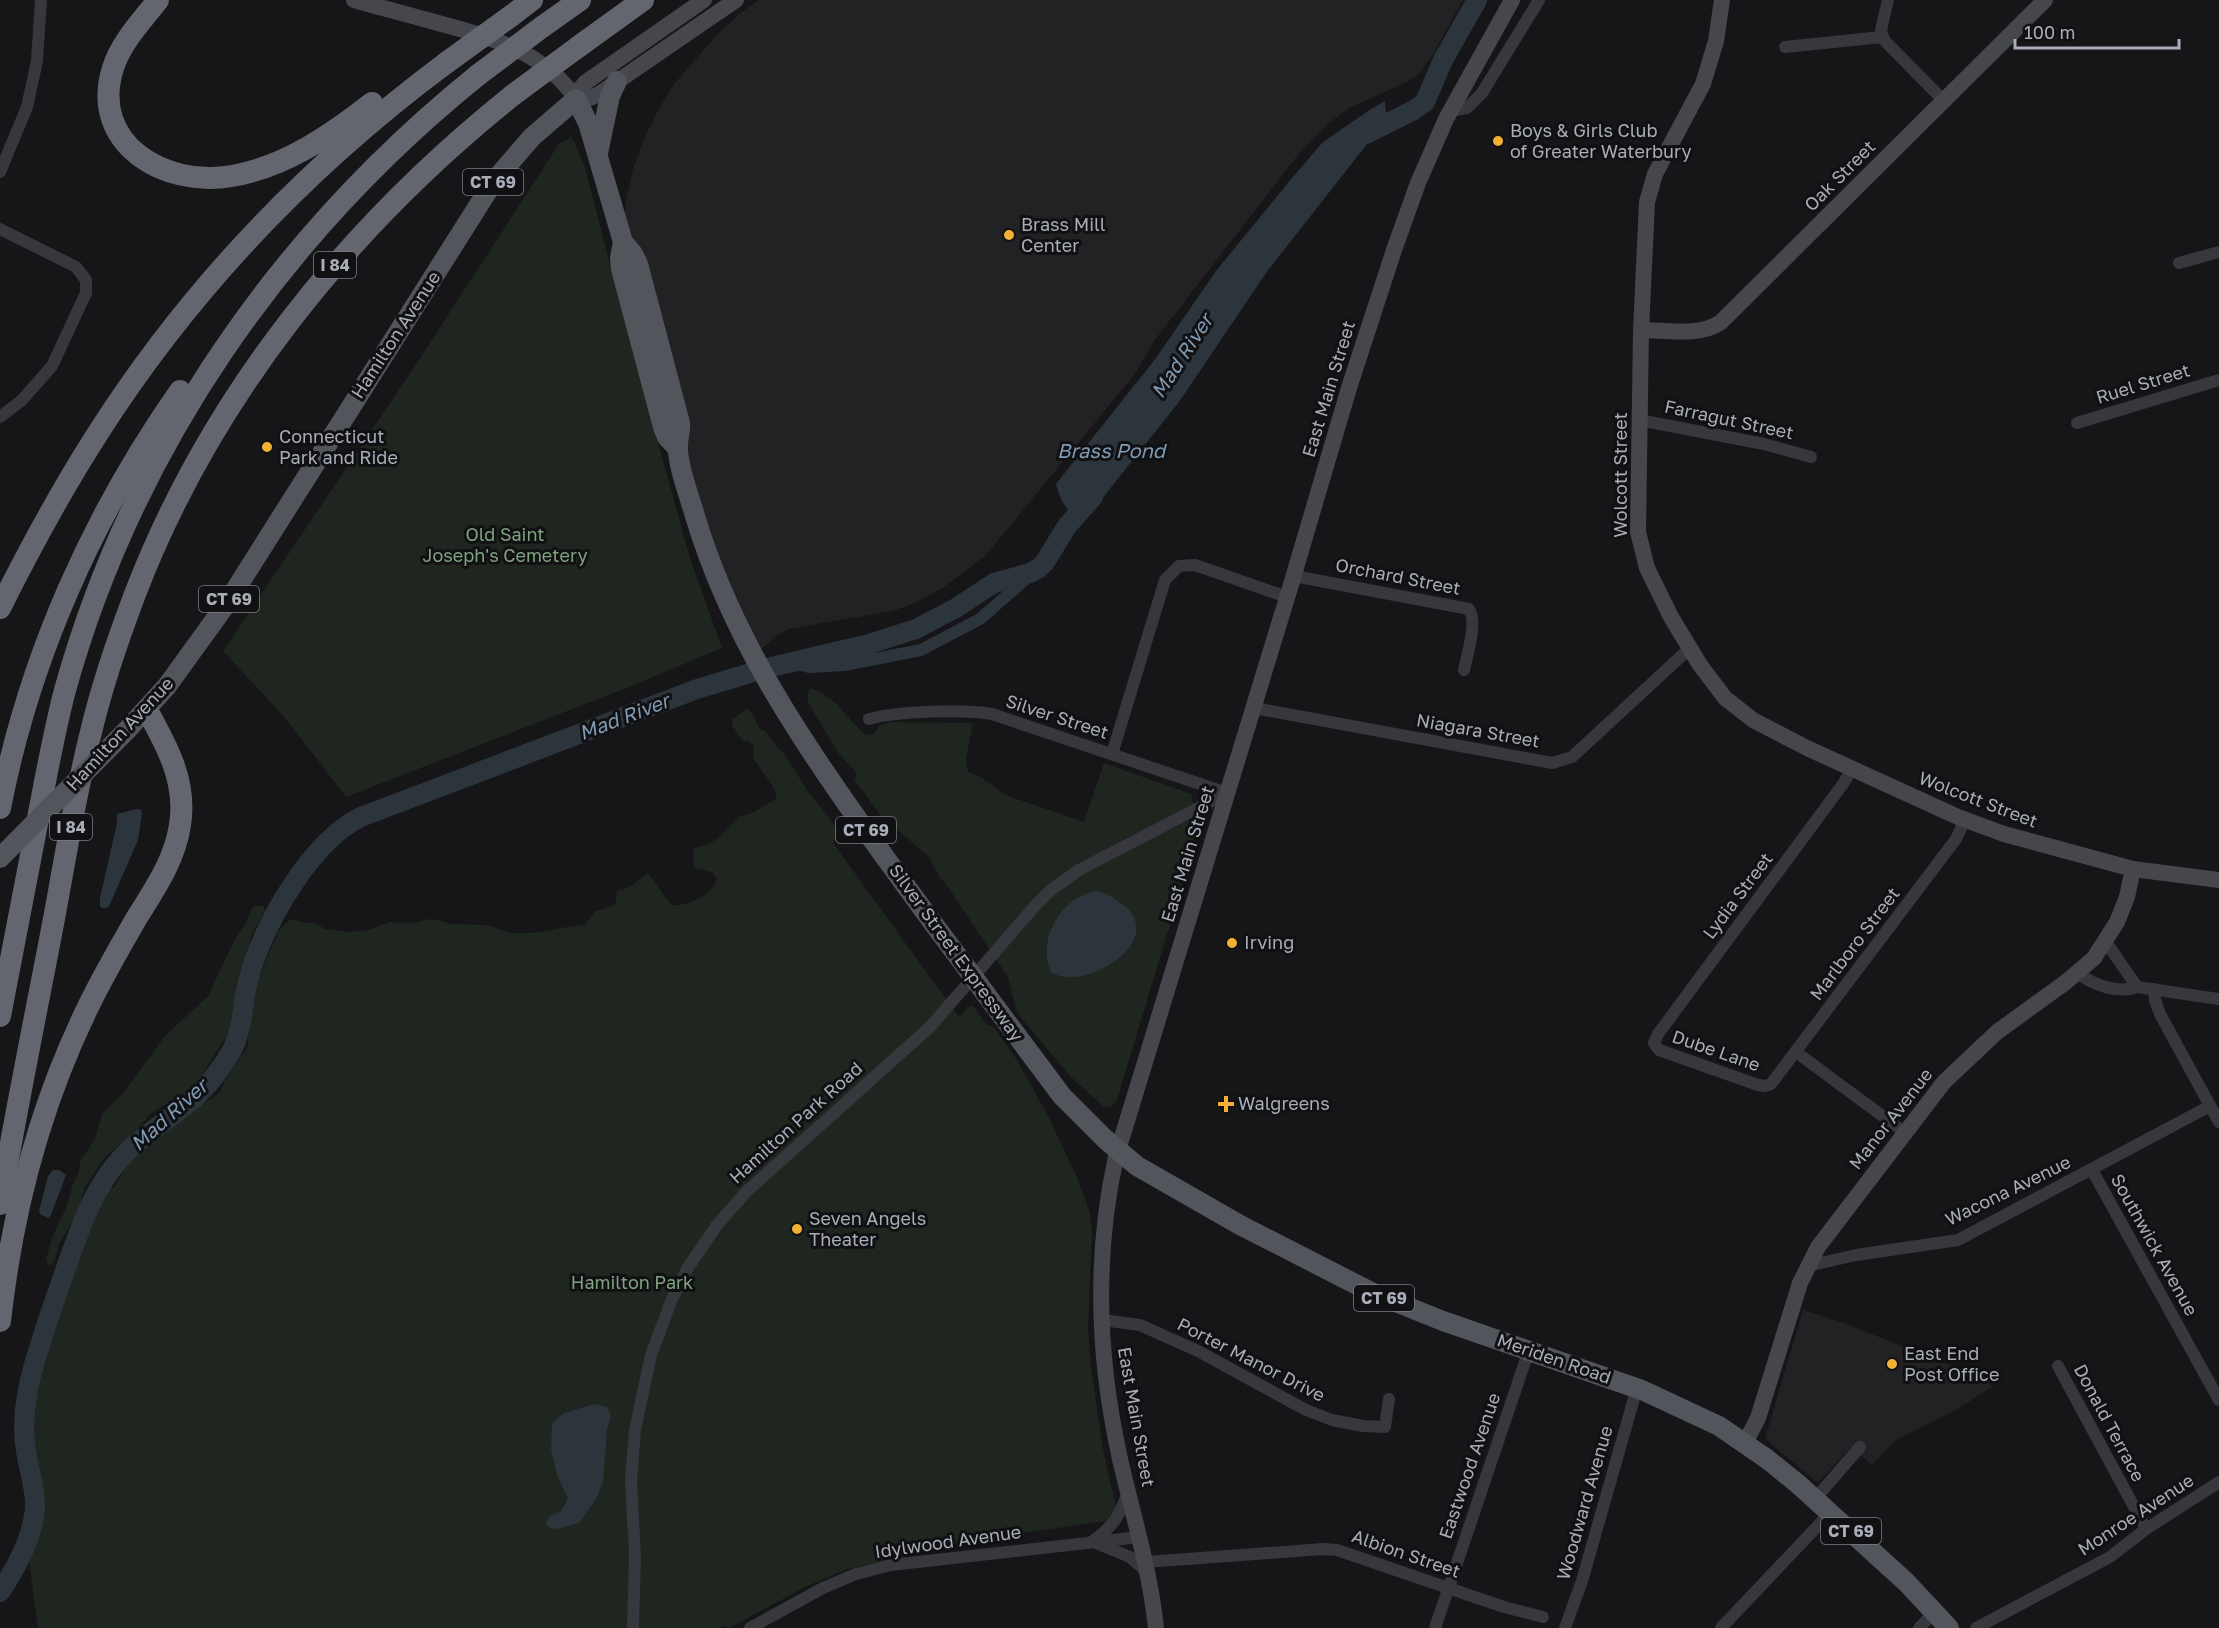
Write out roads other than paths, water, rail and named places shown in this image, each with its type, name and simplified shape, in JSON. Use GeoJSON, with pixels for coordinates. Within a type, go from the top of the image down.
{"type":"FeatureCollection","features":[{"type":"Feature","properties":{"kind":"highway"},"geometry":{"type":"LineString","coordinates":[[158,0],[118,56],[111,75],[109,93],[114,121],[126,142],[142,159],[171,173],[196,178],[213,178],[233,176],[264,168],[316,142],[395,87],[438,69]]}},
{"type":"Feature","properties":{"kind":"highway"},"geometry":{"type":"LineString","coordinates":[[0,608],[49,514],[93,441],[149,358],[184,313],[242,246],[307,180],[363,129],[438,69],[532,0]]}},
{"type":"Feature","properties":{"kind":"highway","name":"I 84"},"geometry":{"type":"LineString","coordinates":[[0,1016],[53,739],[84,629],[101,580],[140,491],[170,435],[215,361],[271,284],[328,217],[393,150],[478,75],[580,0]]}},
{"type":"Feature","properties":{"kind":"highway","name":"I 84"},"geometry":{"type":"LineString","coordinates":[[0,1204],[91,732],[124,624],[163,528],[195,466],[228,409],[269,348],[318,285],[358,239],[416,180],[480,121],[643,0]]}},
{"type":"Feature","properties":{"kind":"highway"},"geometry":{"type":"LineString","coordinates":[[0,808],[16,740],[39,666],[92,536],[131,466],[174,399],[190,379],[215,361]]}},
{"type":"Feature","properties":{"kind":"highway"},"geometry":{"type":"LineString","coordinates":[[0,1321],[21,1199],[33,1151],[55,1084],[89,1005],[164,871],[178,836],[182,804],[177,774],[167,746],[147,710]]}},
{"type":"Feature","properties":{"kind":"main road"},"geometry":{"type":"LineString","coordinates":[[354,0],[476,33],[505,44],[545,67],[576,99]]}},
{"type":"Feature","properties":{"kind":"main road"},"geometry":{"type":"LineString","coordinates":[[576,99],[580,87],[586,82],[704,0]]}},
{"type":"Feature","properties":{"kind":"main road"},"geometry":{"type":"LineString","coordinates":[[576,99],[594,97],[736,0]]}},
{"type":"Feature","properties":{"kind":"main road","name":"East Main Street"},"geometry":{"type":"LineString","coordinates":[[1156,1628],[1148,1568],[1128,1492],[1107,1386],[1102,1320],[1103,1249],[1109,1190],[1117,1151],[1254,708],[1342,410],[1394,250],[1418,183],[1450,111],[1512,0]]}},
{"type":"Feature","properties":{"kind":"main road","name":"Wolcott Street"},"geometry":{"type":"LineString","coordinates":[[1722,0],[1717,33],[1703,84],[1654,174],[1648,195],[1641,330],[1638,521],[1641,551],[1656,589],[1715,686],[1737,709],[1770,730],[1965,820],[2023,840],[2133,869],[2219,880]]}},
{"type":"Feature","properties":{"kind":"main road","name":"Oak Street"},"geometry":{"type":"LineString","coordinates":[[1641,330],[1700,330],[1721,321],[2045,0]]}},
{"type":"Feature","properties":{"kind":"main road"},"geometry":{"type":"LineString","coordinates":[[597,155],[610,96],[617,81]]}},
{"type":"Feature","properties":{"kind":"main road","name":"Silver Street Expressway"},"geometry":{"type":"LineString","coordinates":[[576,99],[588,123],[623,242],[620,263],[663,427],[667,437],[678,449],[690,500],[713,571],[753,656],[774,694],[832,782],[963,963],[1062,1096],[1117,1151]]}},
{"type":"Feature","properties":{"kind":"main road","name":"Hamilton Avenue"},"geometry":{"type":"LineString","coordinates":[[0,858],[147,710],[184,663],[227,603],[494,181],[532,137],[576,99]]}},
{"type":"Feature","properties":{"kind":"main road","name":"Manor Avenue"},"geometry":{"type":"LineString","coordinates":[[1745,1443],[1758,1419],[1793,1306],[1818,1247],[1936,1091],[2007,1023],[2078,973],[2094,958],[2106,942],[2122,911],[2133,869]]}},
{"type":"Feature","properties":{"kind":"main road","name":"Meriden Road"},"geometry":{"type":"LineString","coordinates":[[1117,1151],[1137,1166],[1232,1221],[1373,1293],[1421,1313],[1637,1388],[1693,1412],[1745,1443],[1787,1474],[1935,1611],[1949,1628]]}},
{"type":"Feature","properties":{"kind":"street"},"geometry":{"type":"LineString","coordinates":[[0,172],[27,107],[37,61],[41,0]]}},
{"type":"Feature","properties":{"kind":"street"},"geometry":{"type":"LineString","coordinates":[[1450,111],[1467,108],[1482,93],[1539,0]]}},
{"type":"Feature","properties":{"kind":"street"},"geometry":{"type":"LineString","coordinates":[[1887,0],[1881,30],[1882,37],[1888,46],[1944,101]]}},
{"type":"Feature","properties":{"kind":"street"},"geometry":{"type":"LineString","coordinates":[[1785,47],[1882,37]]}},
{"type":"Feature","properties":{"kind":"street"},"geometry":{"type":"LineString","coordinates":[[0,229],[76,267],[86,279],[86,293],[52,366],[22,400],[0,417]]}},
{"type":"Feature","properties":{"kind":"street"},"geometry":{"type":"LineString","coordinates":[[2179,263],[2219,252]]}},
{"type":"Feature","properties":{"kind":"street","name":"Ruel Street"},"geometry":{"type":"LineString","coordinates":[[2077,423],[2219,380]]}},
{"type":"Feature","properties":{"kind":"street","name":"Farragut Street"},"geometry":{"type":"LineString","coordinates":[[1640,420],[1764,444],[1811,457]]}},
{"type":"Feature","properties":{"kind":"street"},"geometry":{"type":"LineString","coordinates":[[1112,754],[1165,580],[1179,566],[1195,565],[1287,597]]}},
{"type":"Feature","properties":{"kind":"street","name":"Orchard Street"},"geometry":{"type":"LineString","coordinates":[[1294,576],[1470,609],[1473,614],[1472,629],[1464,670]]}},
{"type":"Feature","properties":{"kind":"street","name":"Niagara Street"},"geometry":{"type":"LineString","coordinates":[[1254,708],[1552,764],[1572,757],[1690,648]]}},
{"type":"Feature","properties":{"kind":"street","name":"Silver Street"},"geometry":{"type":"LineString","coordinates":[[869,719],[889,714],[983,713],[1005,718],[1227,793]]}},
{"type":"Feature","properties":{"kind":"street","name":"Lydia Street"},"geometry":{"type":"LineString","coordinates":[[1655,1045],[1658,1034],[1844,784],[1852,769]]}},
{"type":"Feature","properties":{"kind":"street","name":"Hamilton Park Road"},"geometry":{"type":"LineString","coordinates":[[633,1628],[635,1562],[632,1465],[638,1409],[651,1355],[667,1312],[687,1269],[706,1239],[729,1210],[762,1176],[930,1027],[1051,890],[1092,862],[1227,793]]}},
{"type":"Feature","properties":{"kind":"street","name":"Marlboro Street"},"geometry":{"type":"LineString","coordinates":[[1768,1085],[1775,1080],[1956,839],[1965,820]]}},
{"type":"Feature","properties":{"kind":"street"},"geometry":{"type":"LineString","coordinates":[[2106,942],[2137,987]]}},
{"type":"Feature","properties":{"kind":"street"},"geometry":{"type":"LineString","coordinates":[[2078,973],[2097,985],[2125,989],[2137,987],[2219,999]]}},
{"type":"Feature","properties":{"kind":"street"},"geometry":{"type":"LineString","coordinates":[[2154,989],[2160,1014],[2219,1122]]}},
{"type":"Feature","properties":{"kind":"street","name":"Dube Lane"},"geometry":{"type":"LineString","coordinates":[[1655,1045],[1663,1052],[1758,1085],[1768,1085]]}},
{"type":"Feature","properties":{"kind":"street"},"geometry":{"type":"LineString","coordinates":[[1796,1052],[1904,1132]]}},
{"type":"Feature","properties":{"kind":"street","name":"Wacona Avenue"},"geometry":{"type":"LineString","coordinates":[[1808,1266],[1856,1255],[1958,1240],[2210,1106]]}},
{"type":"Feature","properties":{"kind":"street","name":"Southwick Avenue"},"geometry":{"type":"LineString","coordinates":[[2092,1170],[2219,1400]]}},
{"type":"Feature","properties":{"kind":"street","name":"Porter Manor Drive"},"geometry":{"type":"LineString","coordinates":[[1102,1320],[1140,1325],[1198,1351],[1315,1413],[1342,1422],[1385,1427],[1389,1399]]}},
{"type":"Feature","properties":{"kind":"street","name":"Eastwood Avenue"},"geometry":{"type":"LineString","coordinates":[[1435,1628],[1529,1350]]}},
{"type":"Feature","properties":{"kind":"street","name":"Donald Terrace"},"geometry":{"type":"LineString","coordinates":[[2058,1366],[2146,1529]]}},
{"type":"Feature","properties":{"kind":"street","name":"Woodward Avenue"},"geometry":{"type":"LineString","coordinates":[[1565,1628],[1582,1581],[1637,1388]]}},
{"type":"Feature","properties":{"kind":"street"},"geometry":{"type":"LineString","coordinates":[[1721,1628],[1823,1506],[1860,1447]]}},
{"type":"Feature","properties":{"kind":"street","name":"Monroe Avenue"},"geometry":{"type":"LineString","coordinates":[[1976,1628],[2110,1557],[2146,1529],[2219,1482]]}},
{"type":"Feature","properties":{"kind":"street"},"geometry":{"type":"LineString","coordinates":[[1092,1541],[1106,1532],[1118,1518],[1128,1492]]}},
{"type":"Feature","properties":{"kind":"street","name":"Idylwood Avenue"},"geometry":{"type":"LineString","coordinates":[[750,1628],[823,1588],[856,1574],[891,1565],[1140,1537]]}},
{"type":"Feature","properties":{"kind":"street","name":"Idylwood Avenue"},"geometry":{"type":"LineString","coordinates":[[1092,1541],[1130,1557],[1148,1568]]}},
{"type":"Feature","properties":{"kind":"street","name":"Albion Street"},"geometry":{"type":"LineString","coordinates":[[1148,1568],[1323,1549],[1337,1550],[1504,1607],[1542,1617]]}},
{"type":"Feature","properties":{"kind":"street"},"geometry":{"type":"LineString","coordinates":[[1919,1628],[1935,1611]]}},
{"type":"Feature","properties":{"kind":"water","name":"Brass Pond"},"geometry":{"type":"Polygon","coordinates":[[[1385,101],[1386,115],[1391,125],[1374,135],[1266,273],[1179,402],[1093,510],[1086,515],[1074,515],[1064,505],[1056,484],[1156,358],[1216,271],[1323,142],[1385,101]]]}},
{"type":"Feature","properties":{"kind":"water"},"geometry":{"type":"Polygon","coordinates":[[[137,809],[142,813],[138,840],[110,904],[107,908],[102,908],[100,898],[117,814],[137,809]]]}},
{"type":"Feature","properties":{"kind":"water"},"geometry":{"type":"Polygon","coordinates":[[[1093,891],[1105,893],[1115,899],[1134,918],[1136,933],[1129,948],[1100,970],[1082,976],[1065,977],[1051,972],[1047,959],[1047,946],[1054,922],[1071,903],[1093,891]]]}},
{"type":"Feature","properties":{"kind":"water"},"geometry":{"type":"Polygon","coordinates":[[[53,1170],[59,1170],[66,1175],[48,1218],[39,1211],[48,1176],[53,1170]]]}},
{"type":"Feature","properties":{"kind":"water"},"geometry":{"type":"Polygon","coordinates":[[[594,1404],[607,1407],[611,1415],[607,1430],[603,1482],[596,1499],[579,1523],[557,1529],[550,1528],[546,1524],[549,1517],[561,1511],[568,1498],[557,1475],[551,1449],[552,1424],[564,1413],[594,1404]]]}},
{"type":"Feature","properties":{"kind":"waterway","name":"Mad River"},"geometry":{"type":"LineString","coordinates":[[1366,134],[1425,102],[1443,60],[1477,0]]}},
{"type":"Feature","properties":{"kind":"waterway","name":"Mad River"},"geometry":{"type":"LineString","coordinates":[[0,1592],[23,1552],[31,1531],[35,1509],[24,1428],[29,1384],[53,1305],[87,1212],[102,1184],[121,1158],[198,1095],[228,1058],[241,1024],[249,977],[265,933],[307,864],[324,845],[342,829],[361,817],[697,689],[767,668],[869,644],[916,629],[956,608],[994,583],[1030,573],[1039,568],[1067,526],[1093,497]]}},
{"type":"Feature","properties":{"kind":"waterway"},"geometry":{"type":"LineString","coordinates":[[793,662],[809,667],[844,665],[921,650],[980,619],[1036,570]]}},
{"type":"Feature","properties":{"kind":"place","name":"Boys & Girls Club of Greater Waterbury"},"geometry":{"type":"Point","coordinates":[1498,141]}},
{"type":"Feature","properties":{"kind":"place","name":"Brass Mill Center"},"geometry":{"type":"Point","coordinates":[1009,235]}},
{"type":"Feature","properties":{"kind":"place","name":"Connecticut Park and Ride"},"geometry":{"type":"Point","coordinates":[267,447]}},
{"type":"Feature","properties":{"kind":"place","name":"Irving"},"geometry":{"type":"Point","coordinates":[1232,943]}},
{"type":"Feature","properties":{"kind":"place","name":"Walgreens"},"geometry":{"type":"Point","coordinates":[1226,1104]}},
{"type":"Feature","properties":{"kind":"place","name":"Seven Angels Theater"},"geometry":{"type":"Point","coordinates":[797,1229]}},
{"type":"Feature","properties":{"kind":"place","name":"East End Post Office"},"geometry":{"type":"Point","coordinates":[1892,1364]}},
{"type":"Feature","properties":{"kind":"park label","name":"Old Saint Joseph's Cemetery"},"geometry":{"type":"Point","coordinates":[505,545]}},
{"type":"Feature","properties":{"kind":"park label","name":"Hamilton Park"},"geometry":{"type":"Point","coordinates":[632,1283]}}]}
